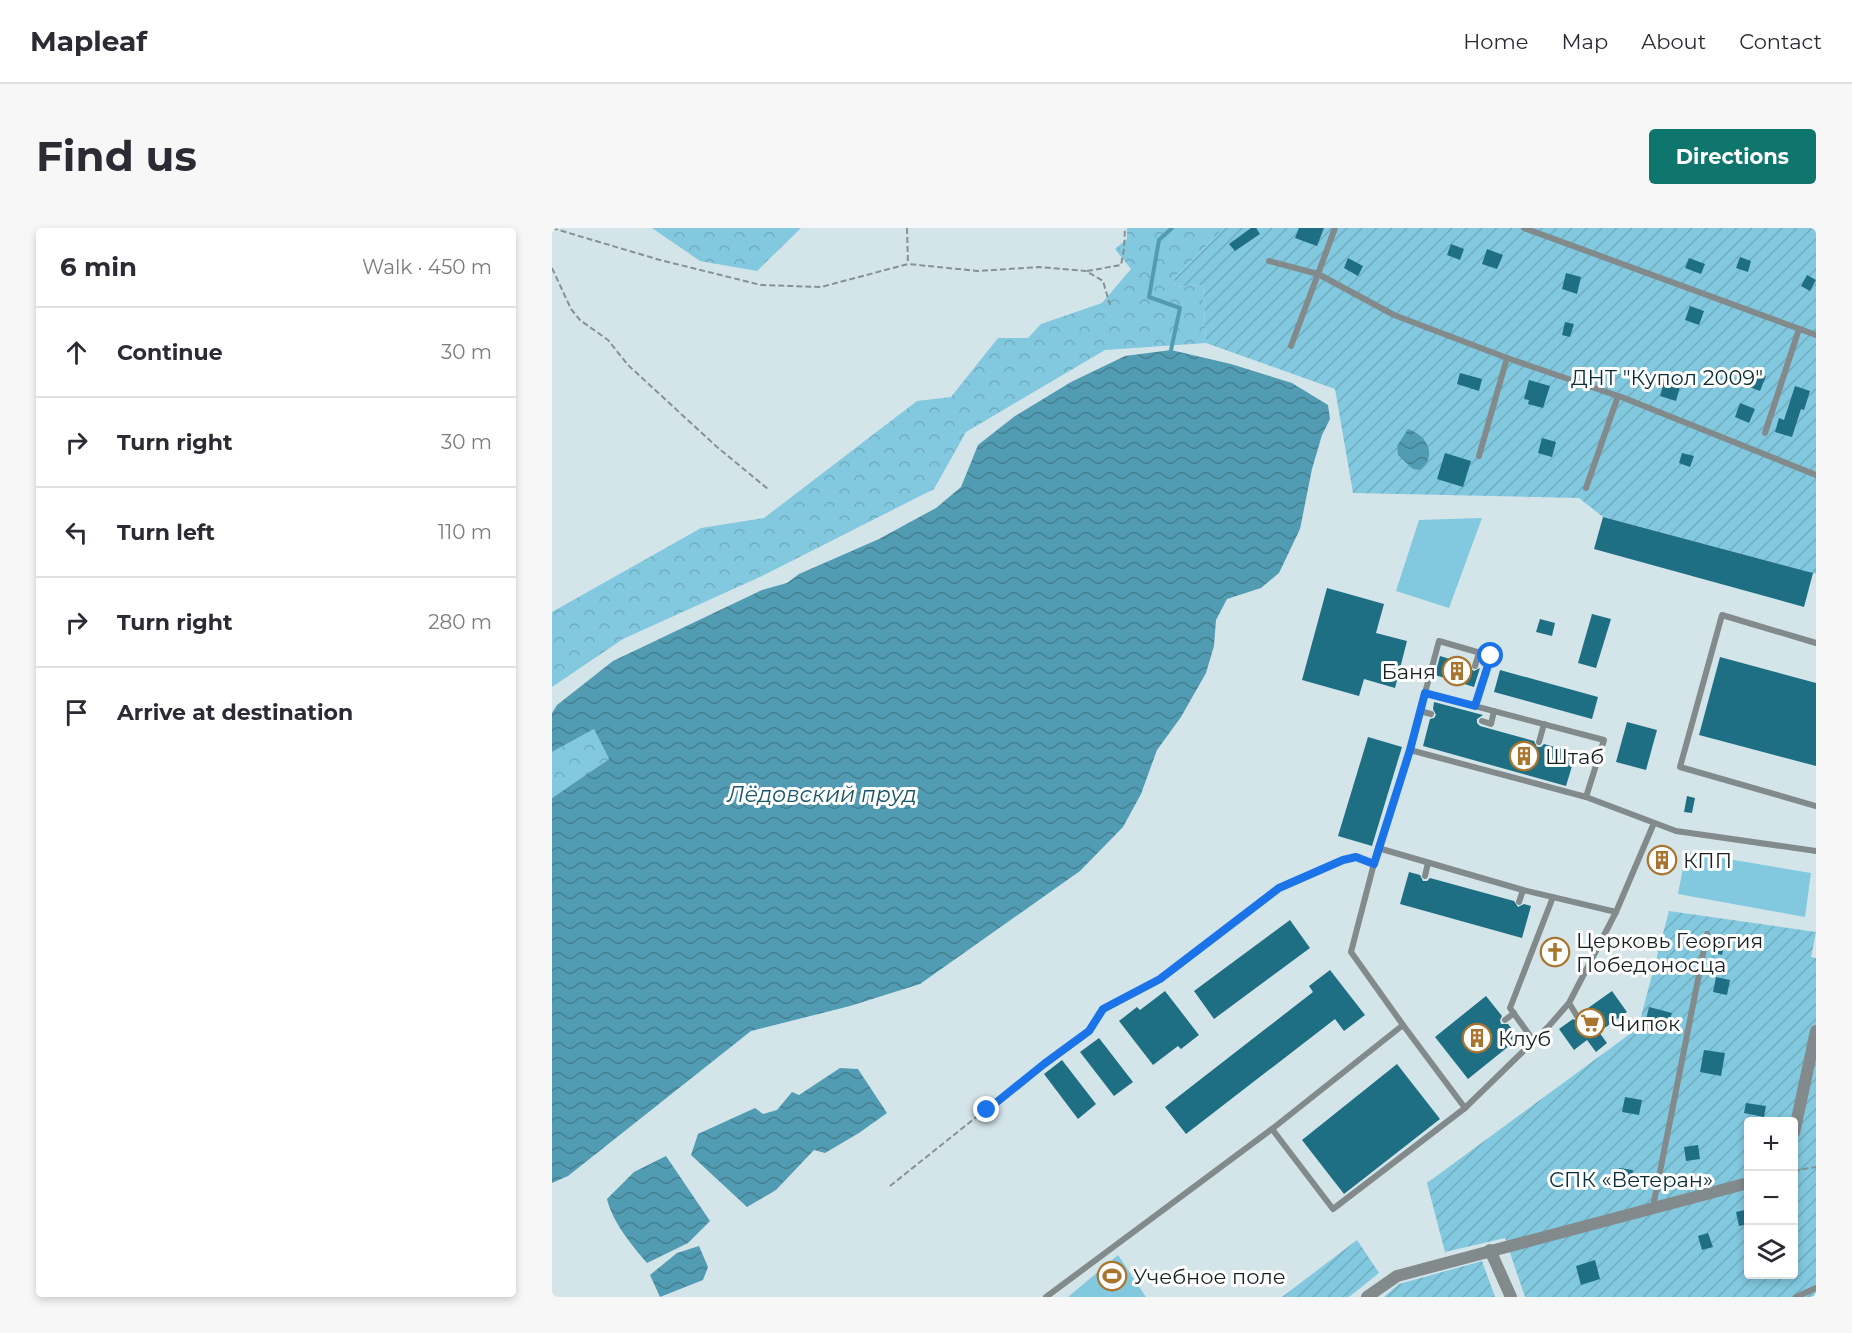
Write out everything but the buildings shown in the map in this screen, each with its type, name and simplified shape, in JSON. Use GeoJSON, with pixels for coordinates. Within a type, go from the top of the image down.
{"type":"FeatureCollection","features":[{"type":"Feature","properties":{"kind":"street"},"geometry":{"type":"LineString","coordinates":[[1797,1117],[1816,1030]]}},
{"type":"Feature","properties":{"kind":"street"},"geometry":{"type":"LineString","coordinates":[[1367,1297],[1397,1276],[1744,1184]]}},
{"type":"Feature","properties":{"kind":"street"},"geometry":{"type":"LineString","coordinates":[[1490,1250],[1511,1297]]}},
{"type":"Feature","properties":{"kind":"lane"},"geometry":{"type":"LineString","coordinates":[[1291,346],[1335,228]]}},
{"type":"Feature","properties":{"kind":"lane"},"geometry":{"type":"LineString","coordinates":[[1524,228],[1816,335]]}},
{"type":"Feature","properties":{"kind":"lane"},"geometry":{"type":"LineString","coordinates":[[1269,261],[1318,274],[1394,315],[1507,358],[1618,396],[1816,475]]}},
{"type":"Feature","properties":{"kind":"lane"},"geometry":{"type":"LineString","coordinates":[[1765,433],[1799,329]]}},
{"type":"Feature","properties":{"kind":"lane"},"geometry":{"type":"LineString","coordinates":[[1479,456],[1507,358]]}},
{"type":"Feature","properties":{"kind":"lane"},"geometry":{"type":"LineString","coordinates":[[1586,488],[1618,396]]}},
{"type":"Feature","properties":{"kind":"lane"},"geometry":{"type":"LineString","coordinates":[[1816,643],[1722,615],[1680,767],[1816,806]]}},
{"type":"Feature","properties":{"kind":"lane"},"geometry":{"type":"LineString","coordinates":[[1465,1108],[1351,952],[1378,848],[1410,750],[1439,641],[1491,656],[1475,706]]}},
{"type":"Feature","properties":{"kind":"lane"},"geometry":{"type":"LineString","coordinates":[[1475,666],[1479,653]]}},
{"type":"Feature","properties":{"kind":"lane"},"geometry":{"type":"LineString","coordinates":[[1425,693],[1604,740],[1586,797]]}},
{"type":"Feature","properties":{"kind":"lane"},"geometry":{"type":"LineString","coordinates":[[1420,711],[1431,714]]}},
{"type":"Feature","properties":{"kind":"lane"},"geometry":{"type":"LineString","coordinates":[[1482,722],[1491,724],[1494,711]]}},
{"type":"Feature","properties":{"kind":"lane"},"geometry":{"type":"LineString","coordinates":[[1539,742],[1544,724]]}},
{"type":"Feature","properties":{"kind":"lane"},"geometry":{"type":"LineString","coordinates":[[1433,757],[1435,749]]}},
{"type":"Feature","properties":{"kind":"lane"},"geometry":{"type":"LineString","coordinates":[[1410,750],[1586,797],[1676,831],[1816,851]]}},
{"type":"Feature","properties":{"kind":"lane"},"geometry":{"type":"LineString","coordinates":[[1272,1130],[1333,1209],[1465,1108],[1548,1027],[1569,1003],[1616,912],[1654,823]]}},
{"type":"Feature","properties":{"kind":"lane"},"geometry":{"type":"LineString","coordinates":[[1378,848],[1522,890],[1616,912]]}},
{"type":"Feature","properties":{"kind":"lane"},"geometry":{"type":"LineString","coordinates":[[1425,876],[1428,863]]}},
{"type":"Feature","properties":{"kind":"lane"},"geometry":{"type":"LineString","coordinates":[[1519,902],[1522,890]]}},
{"type":"Feature","properties":{"kind":"lane"},"geometry":{"type":"LineString","coordinates":[[1533,1040],[1510,1008],[1553,897]]}},
{"type":"Feature","properties":{"kind":"lane"},"geometry":{"type":"LineString","coordinates":[[1653,1208],[1707,934]]}},
{"type":"Feature","properties":{"kind":"lane"},"geometry":{"type":"LineString","coordinates":[[1569,1003],[1577,1016]]}},
{"type":"Feature","properties":{"kind":"lane"},"geometry":{"type":"LineString","coordinates":[[1505,1020],[1514,1013]]}},
{"type":"Feature","properties":{"kind":"lane"},"geometry":{"type":"LineString","coordinates":[[1046,1297],[1272,1130],[1403,1025]]}},
{"type":"Feature","properties":{"kind":"lane"},"geometry":{"type":"LineString","coordinates":[[1796,1297],[1816,1288]]}},
{"type":"Feature","properties":{"kind":"path"},"geometry":{"type":"LineString","coordinates":[[552,228],[660,260],[761,285],[821,287],[908,264],[978,271],[1039,267],[1086,271],[1121,265],[1125,249],[1125,228]]}},
{"type":"Feature","properties":{"kind":"path"},"geometry":{"type":"LineString","coordinates":[[907,228],[908,264]]}},
{"type":"Feature","properties":{"kind":"path"},"geometry":{"type":"LineString","coordinates":[[552,268],[571,309],[580,320],[608,340],[628,365],[717,447],[768,489]]}},
{"type":"Feature","properties":{"kind":"path"},"geometry":{"type":"LineString","coordinates":[[1086,271],[1103,281],[1110,305]]}},
{"type":"Feature","properties":{"kind":"path"},"geometry":{"type":"LineString","coordinates":[[890,1186],[1089,1031],[1103,1009],[1160,979],[1279,888],[1343,860],[1356,857],[1374,864]]}},
{"type":"Feature","properties":{"kind":"path"},"geometry":{"type":"LineString","coordinates":[[1798,1170],[1816,1167]]}},
{"type":"Feature","properties":{"kind":"green space"},"geometry":{"type":"Polygon","coordinates":[[[652,228],[801,228],[757,271],[700,261],[652,228]]]}},
{"type":"Feature","properties":{"kind":"green space"},"geometry":{"type":"Polygon","coordinates":[[[1127,228],[1224,228],[1174,278],[1175,287],[1203,285],[1206,343],[1105,350],[966,432],[934,489],[762,576],[623,639],[552,687],[552,612],[701,528],[764,518],[917,401],[951,397],[998,338],[1028,338],[1041,324],[1102,303],[1131,269],[1115,249],[1127,239],[1127,228]]]}},
{"type":"Feature","properties":{"kind":"green space","name":"ДНТ \"Купол 2009\""},"geometry":{"type":"Polygon","coordinates":[[[1224,228],[1816,228],[1816,574],[1603,517],[1579,498],[1353,493],[1335,389],[1206,343],[1203,285],[1175,287],[1174,278],[1224,228]]]}},
{"type":"Feature","properties":{"kind":"green space"},"geometry":{"type":"Polygon","coordinates":[[[1482,518],[1449,608],[1396,591],[1419,520],[1482,518]]]}},
{"type":"Feature","properties":{"kind":"green space"},"geometry":{"type":"Polygon","coordinates":[[[594,729],[609,759],[552,798],[552,752],[594,729]]]}},
{"type":"Feature","properties":{"kind":"green space"},"geometry":{"type":"Polygon","coordinates":[[[1686,852],[1811,873],[1805,917],[1678,894],[1686,852]]]}},
{"type":"Feature","properties":{"kind":"green space","name":"СПК «Ветеран»"},"geometry":{"type":"Polygon","coordinates":[[[1669,911],[1816,932],[1811,957],[1816,958],[1816,1297],[1525,1297],[1505,1238],[1445,1252],[1427,1183],[1638,1028],[1669,911]]]}},
{"type":"Feature","properties":{"kind":"green space"},"geometry":{"type":"Polygon","coordinates":[[[1357,1240],[1379,1273],[1349,1297],[1282,1297],[1357,1240]]]}},
{"type":"Feature","properties":{"kind":"green space","name":"Учебное поле"},"geometry":{"type":"Polygon","coordinates":[[[1118,1255],[1146,1297],[1068,1297],[1118,1255]]]}},
{"type":"Feature","properties":{"kind":"green space"},"geometry":{"type":"Polygon","coordinates":[[[1482,1261],[1495,1297],[1384,1297],[1399,1284],[1482,1261]]]}},
{"type":"Feature","properties":{"kind":"water","name":"Лёдовский пруд"},"geometry":{"type":"Polygon","coordinates":[[[1171,350],[1231,364],[1292,383],[1328,405],[1330,419],[1322,435],[1312,469],[1300,529],[1279,573],[1261,588],[1227,599],[1216,620],[1214,646],[1206,673],[1181,717],[1157,750],[1141,794],[1123,827],[1080,871],[920,984],[850,1006],[751,1031],[568,1176],[552,1183],[552,798],[609,759],[594,729],[552,752],[552,713],[557,705],[613,661],[762,590],[787,583],[799,574],[879,539],[936,508],[961,487],[978,445],[1015,416],[1071,382],[1125,356],[1171,350]]]}},
{"type":"Feature","properties":{"kind":"water"},"geometry":{"type":"Polygon","coordinates":[[[1408,429],[1420,436],[1428,446],[1428,459],[1420,470],[1413,469],[1398,455],[1397,446],[1408,429]]]}},
{"type":"Feature","properties":{"kind":"water"},"geometry":{"type":"Polygon","coordinates":[[[840,1068],[858,1069],[887,1113],[825,1153],[814,1150],[776,1190],[747,1207],[691,1155],[698,1134],[755,1108],[763,1114],[777,1110],[792,1092],[799,1095],[840,1068]]]}},
{"type":"Feature","properties":{"kind":"water"},"geometry":{"type":"Polygon","coordinates":[[[666,1156],[710,1221],[688,1243],[647,1263],[618,1224],[607,1199],[634,1172],[666,1156]]]}},
{"type":"Feature","properties":{"kind":"water"},"geometry":{"type":"Polygon","coordinates":[[[699,1246],[708,1267],[703,1280],[660,1297],[650,1275],[677,1253],[699,1246]]]}},
{"type":"Feature","properties":{"kind":"waterway"},"geometry":{"type":"LineString","coordinates":[[1171,350],[1180,308],[1149,297],[1159,240],[1172,228]]}},
{"type":"Feature","properties":{"kind":"place","name":"Баня"},"geometry":{"type":"Point","coordinates":[1457,671]}},
{"type":"Feature","properties":{"kind":"place","name":"Штаб"},"geometry":{"type":"Point","coordinates":[1524,756]}},
{"type":"Feature","properties":{"kind":"place","name":"КПП"},"geometry":{"type":"Point","coordinates":[1662,860]}},
{"type":"Feature","properties":{"kind":"place","name":"Церковь Георгия Победоносца"},"geometry":{"type":"Point","coordinates":[1555,952]}},
{"type":"Feature","properties":{"kind":"place","name":"Чипок"},"geometry":{"type":"Point","coordinates":[1590,1023]}},
{"type":"Feature","properties":{"kind":"place","name":"Клуб"},"geometry":{"type":"Point","coordinates":[1477,1038]}},
{"type":"Feature","properties":{"kind":"place","name":"Учебное поле"},"geometry":{"type":"Point","coordinates":[1112,1276]}},
{"type":"Feature","properties":{"kind":"route"},"geometry":{"type":"LineString","coordinates":[[987,1110],[1089,1031],[1103,1009],[1160,979],[1279,888],[1343,860],[1356,857],[1374,864],[1410,750],[1425,693],[1475,706],[1491,656]]}}]}
